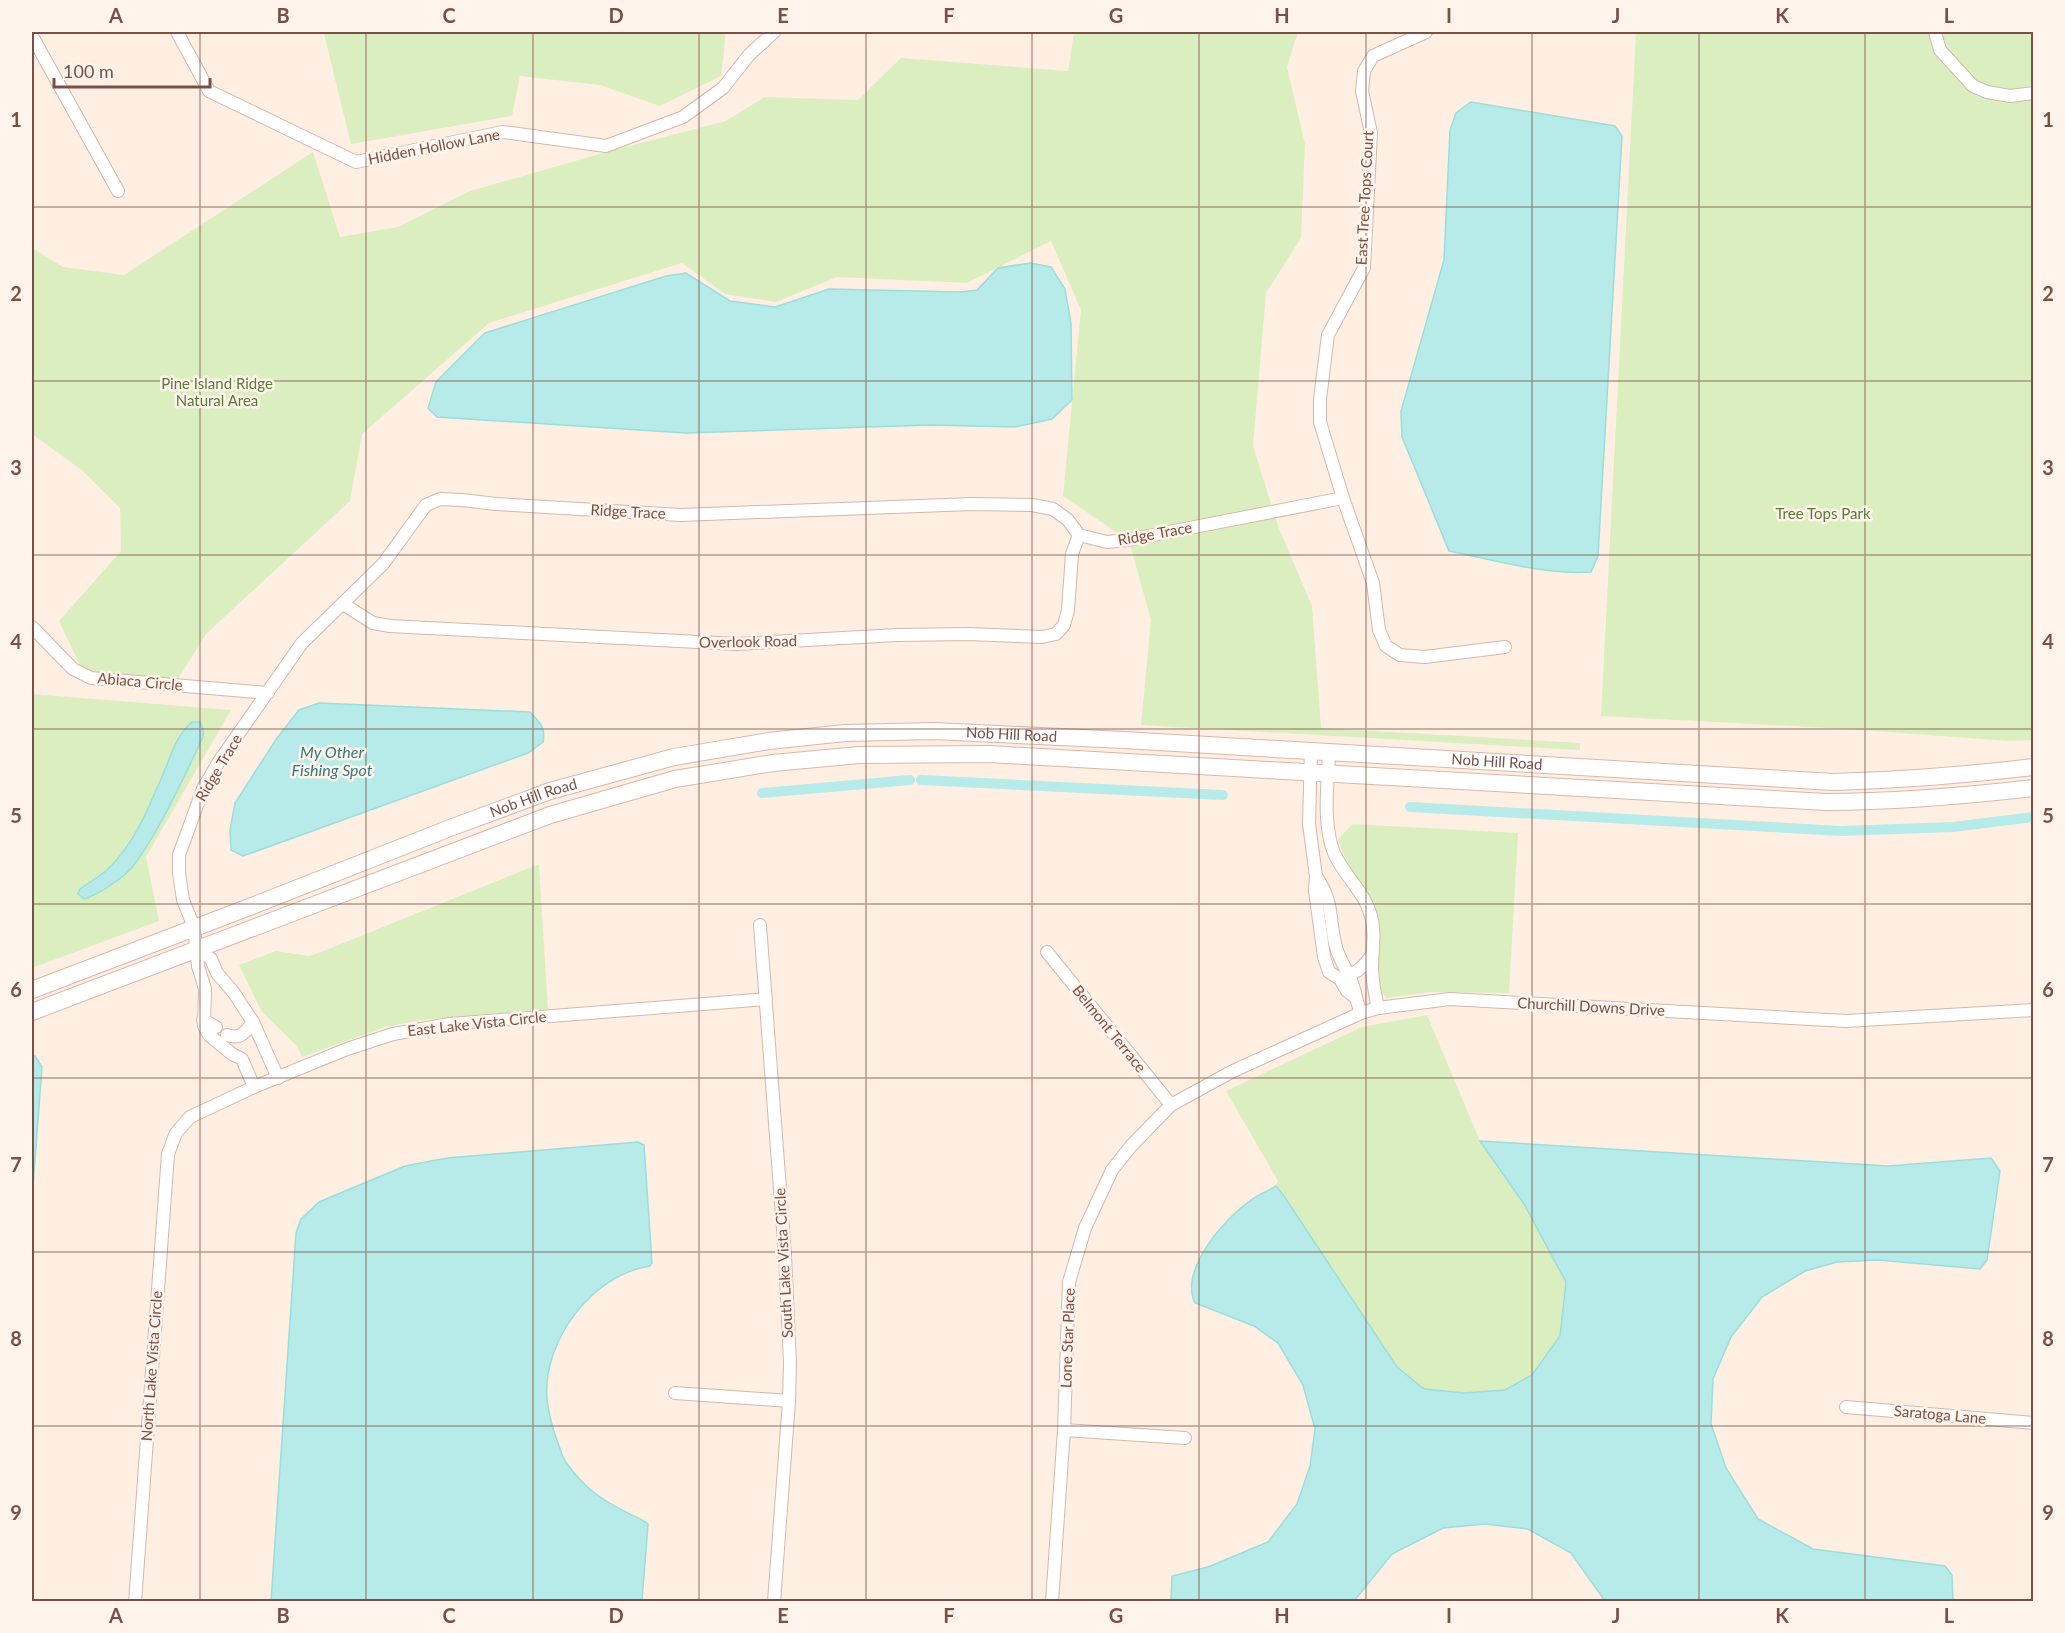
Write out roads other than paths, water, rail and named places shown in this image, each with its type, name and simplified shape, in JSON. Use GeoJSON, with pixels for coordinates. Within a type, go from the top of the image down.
{"type":"FeatureCollection","features":[{"type":"Feature","properties":{"kind":"main road","name":"Nob Hill Road"},"geometry":{"type":"LineString","coordinates":[[32,990],[550,791],[674,757],[768,741],[845,733],[934,731],[1834,782],[1886,781],[2034,767]]}},
{"type":"Feature","properties":{"kind":"main road","name":"Nob Hill Road"},"geometry":{"type":"LineString","coordinates":[[32,1012],[550,815],[675,779],[727,770],[859,755],[989,754],[1826,802],[1886,802],[1953,798],[2034,788]]}},
{"type":"Feature","properties":{"kind":"street","name":"Hidden Hollow Lane"},"geometry":{"type":"LineString","coordinates":[[177,32],[208,91],[356,162],[503,132],[606,146],[683,117],[723,88],[749,56],[774,32]]}},
{"type":"Feature","properties":{"kind":"street","name":"East Tree Tops Court"},"geometry":{"type":"LineString","coordinates":[[1426,32],[1373,56],[1364,71],[1362,91],[1371,133],[1364,268],[1328,335],[1320,399],[1320,422],[1343,498],[1373,583],[1379,630],[1386,646],[1401,654],[1425,657],[1505,647]]}},
{"type":"Feature","properties":{"kind":"street"},"geometry":{"type":"LineString","coordinates":[[1935,32],[1940,50],[1973,86],[1987,92],[2010,96],[2034,93]]}},
{"type":"Feature","properties":{"kind":"street"},"geometry":{"type":"LineString","coordinates":[[32,36],[118,190]]}},
{"type":"Feature","properties":{"kind":"street","name":"Ridge Trace"},"geometry":{"type":"LineString","coordinates":[[203,1020],[205,989],[198,966],[194,927],[183,900],[179,855],[203,789],[302,643],[383,564],[426,505],[440,499],[681,514],[972,504],[1032,505],[1053,509],[1068,520],[1079,535],[1107,542],[1128,540],[1343,498]]}},
{"type":"Feature","properties":{"kind":"street","name":"Overlook Road"},"geometry":{"type":"LineString","coordinates":[[343,604],[373,623],[390,626],[685,643],[737,644],[897,635],[968,634],[1042,638],[1056,634],[1064,625],[1068,610],[1072,554],[1079,535]]}},
{"type":"Feature","properties":{"kind":"street","name":"Abiaca Circle"},"geometry":{"type":"LineString","coordinates":[[32,627],[73,669],[91,678],[268,693]]}},
{"type":"Feature","properties":{"kind":"street"},"geometry":{"type":"LineString","coordinates":[[1311,751],[1309,824],[1324,957],[1329,972],[1344,977],[1362,968],[1373,954]]}},
{"type":"Feature","properties":{"kind":"street"},"geometry":{"type":"LineString","coordinates":[[1329,752],[1329,835],[1335,853],[1363,896],[1371,913],[1374,934],[1372,980],[1378,1008]]}},
{"type":"Feature","properties":{"kind":"street","name":"South Lake Vista Circle"},"geometry":{"type":"LineString","coordinates":[[760,925],[785,1255],[790,1363],[774,1602]]}},
{"type":"Feature","properties":{"kind":"street"},"geometry":{"type":"LineString","coordinates":[[196,948],[212,959],[217,973],[234,993],[253,1022],[278,1078]]}},
{"type":"Feature","properties":{"kind":"street","name":"Belmont Terrace"},"geometry":{"type":"LineString","coordinates":[[1047,952],[1172,1106]]}},
{"type":"Feature","properties":{"kind":"street"},"geometry":{"type":"LineString","coordinates":[[1344,977],[1347,991],[1354,996],[1361,1013]]}},
{"type":"Feature","properties":{"kind":"street","name":"East Lake Vista Circle"},"geometry":{"type":"LineString","coordinates":[[176,1132],[190,1118],[255,1087],[347,1049],[393,1034],[439,1026],[766,999]]}},
{"type":"Feature","properties":{"kind":"street","name":"Churchill Downs Drive"},"geometry":{"type":"LineString","coordinates":[[1172,1106],[1233,1071],[1361,1013],[1378,1008],[1450,999],[1846,1021],[2034,1010]]}},
{"type":"Feature","properties":{"kind":"street"},"geometry":{"type":"LineString","coordinates":[[203,1020],[216,1027]]}},
{"type":"Feature","properties":{"kind":"street"},"geometry":{"type":"LineString","coordinates":[[203,1020],[209,1035],[232,1054],[242,1059]]}},
{"type":"Feature","properties":{"kind":"street"},"geometry":{"type":"LineString","coordinates":[[253,1022],[243,1035],[231,1036],[243,1055],[242,1059],[255,1087]]}},
{"type":"Feature","properties":{"kind":"street","name":"Lone Star Place"},"geometry":{"type":"LineString","coordinates":[[1052,1602],[1064,1430],[1069,1282],[1084,1228],[1112,1170],[1131,1146],[1172,1106]]}},
{"type":"Feature","properties":{"kind":"street","name":"North Lake Vista Circle"},"geometry":{"type":"LineString","coordinates":[[135,1602],[168,1154],[176,1132]]}},
{"type":"Feature","properties":{"kind":"street"},"geometry":{"type":"LineString","coordinates":[[675,1393],[789,1401]]}},
{"type":"Feature","properties":{"kind":"street","name":"Saratoga Lane"},"geometry":{"type":"LineString","coordinates":[[1846,1407],[2034,1423]]}},
{"type":"Feature","properties":{"kind":"street"},"geometry":{"type":"LineString","coordinates":[[1064,1430],[1185,1438]]}},
{"type":"Feature","properties":{"kind":"water"},"geometry":{"type":"Polygon","coordinates":[[[1471,102],[1615,126],[1622,136],[1598,556],[1591,572],[1537,569],[1449,551],[1402,437],[1401,411],[1444,260],[1450,130],[1456,113],[1471,102]]]}},
{"type":"Feature","properties":{"kind":"water"},"geometry":{"type":"Polygon","coordinates":[[[1030,263],[1051,267],[1065,289],[1071,323],[1072,400],[1052,419],[1015,427],[930,425],[686,433],[437,417],[428,408],[436,382],[485,333],[666,276],[686,273],[730,301],[775,307],[829,289],[960,292],[977,290],[998,268],[1030,263]]]}},
{"type":"Feature","properties":{"kind":"water","name":"My Other Fishing Spot"},"geometry":{"type":"Polygon","coordinates":[[[319,703],[530,712],[543,729],[544,737],[543,742],[528,753],[243,856],[231,850],[230,830],[235,803],[277,738],[299,710],[319,703]]]}},
{"type":"Feature","properties":{"kind":"water"},"geometry":{"type":"Polygon","coordinates":[[[192,722],[200,722],[203,737],[171,803],[144,851],[134,865],[118,880],[104,890],[84,899],[78,894],[80,889],[107,870],[133,837],[178,740],[192,722]]]}},
{"type":"Feature","properties":{"kind":"water"},"geometry":{"type":"Polygon","coordinates":[[[35,1056],[42,1067],[32,1200],[32,1058],[35,1056]]]}},
{"type":"Feature","properties":{"kind":"water"},"geometry":{"type":"Polygon","coordinates":[[[1480,1141],[1888,1166],[1991,1158],[2000,1171],[1987,1260],[1980,1269],[1878,1260],[1837,1262],[1805,1271],[1762,1297],[1731,1337],[1713,1379],[1711,1424],[1726,1468],[1758,1519],[1813,1549],[1945,1566],[1952,1575],[1953,1601],[1605,1601],[1571,1553],[1528,1529],[1485,1524],[1443,1528],[1392,1554],[1354,1601],[1171,1601],[1172,1576],[1208,1567],[1268,1542],[1297,1504],[1310,1466],[1315,1429],[1303,1385],[1278,1343],[1254,1326],[1195,1303],[1192,1290],[1193,1276],[1207,1246],[1229,1219],[1254,1198],[1276,1186],[1397,1367],[1424,1389],[1464,1393],[1505,1390],[1532,1375],[1560,1336],[1566,1282],[1524,1204],[1480,1141]]]}},
{"type":"Feature","properties":{"kind":"water"},"geometry":{"type":"Polygon","coordinates":[[[638,1142],[644,1145],[652,1263],[650,1266],[628,1272],[608,1283],[590,1297],[574,1315],[562,1334],[553,1356],[548,1378],[547,1400],[561,1453],[574,1473],[600,1497],[648,1524],[642,1601],[271,1601],[296,1233],[301,1219],[319,1202],[405,1166],[447,1158],[638,1142]]]}},
{"type":"Feature","properties":{"kind":"waterway"},"geometry":{"type":"LineString","coordinates":[[762,793],[910,780]]}},
{"type":"Feature","properties":{"kind":"waterway"},"geometry":{"type":"LineString","coordinates":[[921,780],[1223,795]]}},
{"type":"Feature","properties":{"kind":"waterway"},"geometry":{"type":"LineString","coordinates":[[1410,807],[1841,831],[1953,827],[2034,817]]}},
{"type":"Feature","properties":{"kind":"park label","name":"Pine Island Ridge Natural Area"},"geometry":{"type":"Point","coordinates":[217,392]}},
{"type":"Feature","properties":{"kind":"park label","name":"Tree Tops Park"},"geometry":{"type":"Point","coordinates":[1823,514]}}]}
